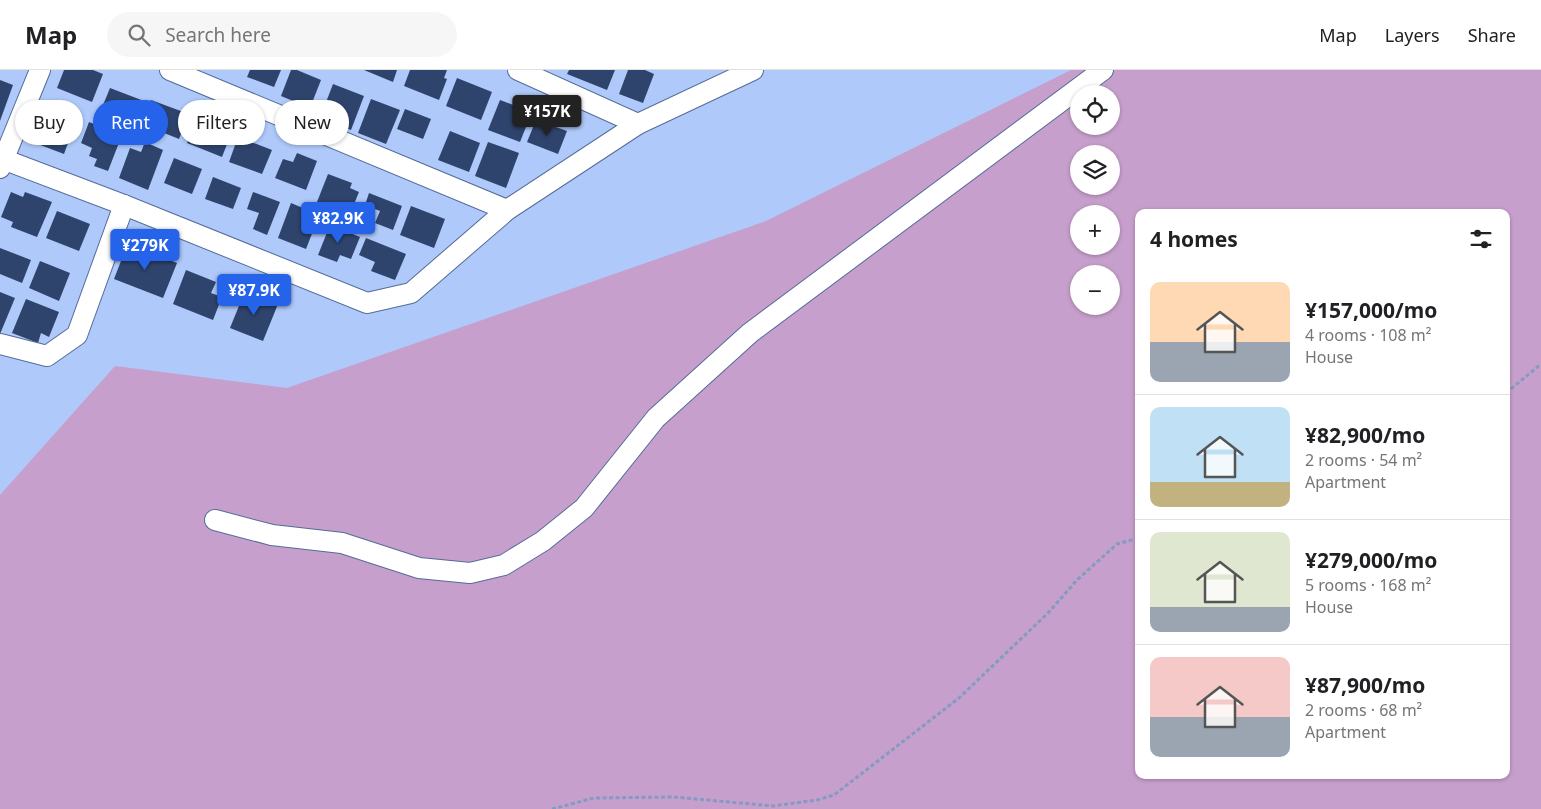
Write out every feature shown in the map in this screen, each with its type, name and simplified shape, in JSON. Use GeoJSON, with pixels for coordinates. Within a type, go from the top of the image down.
{"type":"FeatureCollection","features":[{"type":"Feature","properties":{"kind":"street"},"geometry":{"type":"LineString","coordinates":[[40,70],[1,162],[124,205],[367,303],[411,293],[507,210],[638,124],[753,70]]}},
{"type":"Feature","properties":{"kind":"street"},"geometry":{"type":"LineString","coordinates":[[170,70],[507,210]]}},
{"type":"Feature","properties":{"kind":"street"},"geometry":{"type":"LineString","coordinates":[[518,70],[638,124]]}},
{"type":"Feature","properties":{"kind":"street"},"geometry":{"type":"LineString","coordinates":[[215,520],[272,535],[342,543],[419,568],[470,574],[504,565],[543,541],[584,508],[656,418],[750,333],[1103,70]]}},
{"type":"Feature","properties":{"kind":"street"},"geometry":{"type":"LineString","coordinates":[[0,344],[47,356],[77,335],[124,205]]}},
{"type":"Feature","properties":{"kind":"path"},"geometry":{"type":"LineString","coordinates":[[1510,390],[1541,364]]}},
{"type":"Feature","properties":{"kind":"path"},"geometry":{"type":"LineString","coordinates":[[552,809],[594,798],[674,797],[772,806],[817,800],[834,795],[959,698],[1048,613],[1077,580],[1117,544],[1135,539]]}},
{"type":"Feature","properties":{"kind":"shaded area"},"geometry":{"type":"Polygon","coordinates":[[[1071,70],[1541,70],[1541,809],[0,809],[0,495],[115,366],[287,388],[766,221],[1071,70]]]}},
{"type":"Feature","properties":{"kind":"building"},"geometry":{"type":"Polygon","coordinates":[[[64,70],[93,70],[103,74],[92,102],[57,88],[64,70]]]}},
{"type":"Feature","properties":{"kind":"building"},"geometry":{"type":"Polygon","coordinates":[[[250,70],[281,70],[274,87],[247,77],[250,70]]]}},
{"type":"Feature","properties":{"kind":"building"},"geometry":{"type":"Polygon","coordinates":[[[291,70],[297,70],[321,80],[313,100],[291,100],[281,96],[291,70]]]}},
{"type":"Feature","properties":{"kind":"building"},"geometry":{"type":"Polygon","coordinates":[[[364,70],[397,70],[393,82],[364,70]]]}},
{"type":"Feature","properties":{"kind":"building"},"geometry":{"type":"Polygon","coordinates":[[[410,70],[447,70],[444,78],[447,79],[439,100],[404,86],[410,70]]]}},
{"type":"Feature","properties":{"kind":"building"},"geometry":{"type":"Polygon","coordinates":[[[569,70],[615,70],[607,90],[567,74],[569,70]]]}},
{"type":"Feature","properties":{"kind":"building"},"geometry":{"type":"Polygon","coordinates":[[[628,70],[645,70],[654,74],[643,103],[619,94],[628,70]]]}},
{"type":"Feature","properties":{"kind":"building"},"geometry":{"type":"Polygon","coordinates":[[[457,78],[492,92],[481,120],[446,106],[457,78]]]}},
{"type":"Feature","properties":{"kind":"building"},"geometry":{"type":"Polygon","coordinates":[[[0,80],[13,85],[0,121],[0,80]]]}},
{"type":"Feature","properties":{"kind":"building"},"geometry":{"type":"Polygon","coordinates":[[[333,84],[364,96],[351,130],[349,129],[349,100],[327,100],[333,84]]]}},
{"type":"Feature","properties":{"kind":"building"},"geometry":{"type":"Polygon","coordinates":[[[110,88],[141,100],[105,100],[110,88]]]}},
{"type":"Feature","properties":{"kind":"building"},"geometry":{"type":"Polygon","coordinates":[[[371,99],[400,110],[386,144],[358,133],[371,99]]]}},
{"type":"Feature","properties":{"kind":"building"},"geometry":{"type":"Polygon","coordinates":[[[500,100],[532,112],[520,142],[488,130],[500,100]]]}},
{"type":"Feature","properties":{"kind":"building"},"geometry":{"type":"Polygon","coordinates":[[[168,106],[178,110],[178,139],[168,135],[168,106]]]}},
{"type":"Feature","properties":{"kind":"building"},"geometry":{"type":"Polygon","coordinates":[[[405,109],[431,119],[423,139],[397,129],[405,109]]]}},
{"type":"Feature","properties":{"kind":"building"},"geometry":{"type":"Polygon","coordinates":[[[536,120],[567,131],[558,154],[527,142],[536,120]]]}},
{"type":"Feature","properties":{"kind":"building"},"geometry":{"type":"Polygon","coordinates":[[[89,122],[93,124],[93,145],[118,145],[108,171],[94,166],[97,159],[89,156],[92,148],[83,144],[83,138],[89,122]]]}},
{"type":"Feature","properties":{"kind":"building"},"geometry":{"type":"Polygon","coordinates":[[[450,131],[480,143],[469,172],[438,160],[450,131]]]}},
{"type":"Feature","properties":{"kind":"building"},"geometry":{"type":"Polygon","coordinates":[[[488,142],[519,153],[506,188],[475,176],[488,142]]]}},
{"type":"Feature","properties":{"kind":"building"},"geometry":{"type":"Polygon","coordinates":[[[40,145],[67,145],[64,154],[40,145]]]}},
{"type":"Feature","properties":{"kind":"building"},"geometry":{"type":"Polygon","coordinates":[[[144,145],[152,145],[163,150],[148,190],[119,178],[130,148],[141,152],[144,145]]]}},
{"type":"Feature","properties":{"kind":"building"},"geometry":{"type":"Polygon","coordinates":[[[192,145],[227,145],[222,157],[192,145]]]}},
{"type":"Feature","properties":{"kind":"building"},"geometry":{"type":"Polygon","coordinates":[[[235,145],[259,145],[272,150],[262,174],[229,162],[235,145]]]}},
{"type":"Feature","properties":{"kind":"building"},"geometry":{"type":"Polygon","coordinates":[[[297,153],[317,161],[306,190],[275,178],[283,159],[293,162],[297,153]]]}},
{"type":"Feature","properties":{"kind":"building"},"geometry":{"type":"Polygon","coordinates":[[[174,158],[202,169],[192,194],[164,183],[174,158]]]}},
{"type":"Feature","properties":{"kind":"building"},"geometry":{"type":"Polygon","coordinates":[[[328,174],[352,183],[350,188],[359,192],[350,214],[317,202],[328,174]]]}},
{"type":"Feature","properties":{"kind":"building"},"geometry":{"type":"Polygon","coordinates":[[[213,177],[241,188],[233,209],[205,199],[213,177]]]}},
{"type":"Feature","properties":{"kind":"building"},"geometry":{"type":"Polygon","coordinates":[[[11,192],[23,197],[25,192],[52,202],[37,237],[11,227],[13,222],[1,217],[11,192]]]}},
{"type":"Feature","properties":{"kind":"building"},"geometry":{"type":"Polygon","coordinates":[[[253,192],[280,202],[267,235],[253,229],[259,213],[247,209],[253,192]]]}},
{"type":"Feature","properties":{"kind":"building"},"geometry":{"type":"Polygon","coordinates":[[[369,193],[402,206],[393,230],[375,223],[380,211],[365,205],[369,193]]]}},
{"type":"Feature","properties":{"kind":"building"},"geometry":{"type":"Polygon","coordinates":[[[291,203],[310,211],[306,222],[315,226],[306,249],[278,238],[291,203]]]}},
{"type":"Feature","properties":{"kind":"building"},"geometry":{"type":"Polygon","coordinates":[[[411,206],[445,219],[434,248],[400,235],[411,206]]]}},
{"type":"Feature","properties":{"kind":"building"},"geometry":{"type":"Polygon","coordinates":[[[57,211],[90,224],[79,251],[46,238],[57,211]]]}},
{"type":"Feature","properties":{"kind":"building"},"geometry":{"type":"Polygon","coordinates":[[[330,225],[360,237],[351,259],[340,255],[337,262],[318,255],[330,225]]]}},
{"type":"Feature","properties":{"kind":"building"},"geometry":{"type":"Polygon","coordinates":[[[366,238],[406,254],[395,280],[371,271],[375,262],[359,255],[366,238]]]}},
{"type":"Feature","properties":{"kind":"building"},"geometry":{"type":"Polygon","coordinates":[[[128,243],[177,263],[163,298],[114,279],[128,243]]]}},
{"type":"Feature","properties":{"kind":"building"},"geometry":{"type":"Polygon","coordinates":[[[0,248],[31,260],[22,283],[0,274],[0,248]]]}},
{"type":"Feature","properties":{"kind":"building"},"geometry":{"type":"Polygon","coordinates":[[[40,261],[70,273],[59,301],[29,288],[40,261]]]}},
{"type":"Feature","properties":{"kind":"building"},"geometry":{"type":"Polygon","coordinates":[[[186,270],[216,282],[211,293],[222,297],[213,320],[173,304],[186,270]]]}},
{"type":"Feature","properties":{"kind":"building"},"geometry":{"type":"Polygon","coordinates":[[[245,291],[278,304],[263,341],[230,328],[245,291]]]}},
{"type":"Feature","properties":{"kind":"building"},"geometry":{"type":"Polygon","coordinates":[[[0,292],[15,298],[0,334],[0,292]]]}},
{"type":"Feature","properties":{"kind":"building"},"geometry":{"type":"Polygon","coordinates":[[[26,299],[59,312],[49,337],[41,333],[38,343],[12,333],[26,299]]]}}]}
